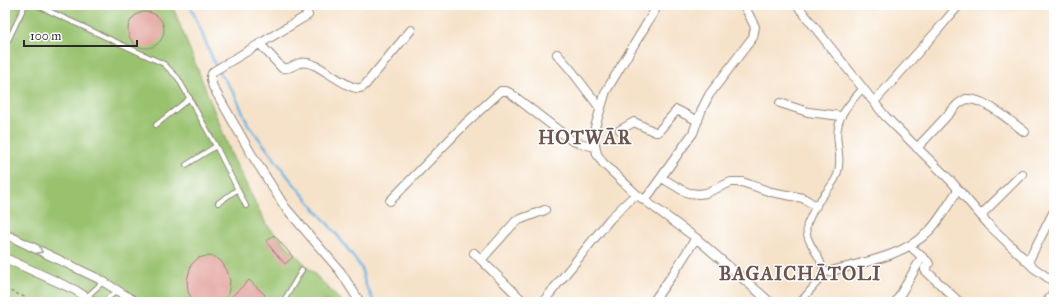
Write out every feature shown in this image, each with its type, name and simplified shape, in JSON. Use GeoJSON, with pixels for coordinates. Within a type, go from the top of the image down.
{"type":"FeatureCollection","features":[{"type":"Feature","properties":{"kind":"street"},"geometry":{"type":"LineString","coordinates":[[658,5],[606,92],[595,127],[595,147],[597,154],[603,162],[636,194],[696,238],[770,302]]}},
{"type":"Feature","properties":{"kind":"street"},"geometry":{"type":"LineString","coordinates":[[645,200],[693,133],[709,95],[755,34],[755,27],[744,5]]}},
{"type":"Feature","properties":{"kind":"street"},"geometry":{"type":"LineString","coordinates":[[797,5],[885,116],[1034,268],[1054,282]]}},
{"type":"Feature","properties":{"kind":"street"},"geometry":{"type":"LineString","coordinates":[[874,102],[936,32],[955,6]]}},
{"type":"Feature","properties":{"kind":"street"},"geometry":{"type":"LineString","coordinates":[[308,15],[217,69],[211,77],[213,86],[284,207],[340,271],[360,302]]}},
{"type":"Feature","properties":{"kind":"street"},"geometry":{"type":"LineString","coordinates":[[260,44],[282,68],[285,69],[302,62],[308,62],[326,70],[353,87],[359,88],[365,85],[411,30]]}},
{"type":"Feature","properties":{"kind":"street"},"geometry":{"type":"LineString","coordinates":[[557,54],[600,108]]}},
{"type":"Feature","properties":{"kind":"street"},"geometry":{"type":"LineString","coordinates":[[800,302],[822,277],[823,273],[822,266],[810,243],[807,233],[808,224],[816,206],[837,175],[839,168],[837,130],[841,116],[847,106],[863,88]]}},
{"type":"Feature","properties":{"kind":"street"},"geometry":{"type":"LineString","coordinates":[[390,201],[466,123],[501,91],[510,93],[571,140],[595,147]]}},
{"type":"Feature","properties":{"kind":"street"},"geometry":{"type":"LineString","coordinates":[[918,148],[958,104],[966,99],[975,100],[995,110],[1025,132]]}},
{"type":"Feature","properties":{"kind":"street"},"geometry":{"type":"LineString","coordinates":[[780,102],[808,112],[841,116]]}},
{"type":"Feature","properties":{"kind":"street"},"geometry":{"type":"LineString","coordinates":[[620,130],[634,122],[658,132],[677,110],[698,121]]}},
{"type":"Feature","properties":{"kind":"street"},"geometry":{"type":"LineString","coordinates":[[981,215],[1022,174]]}},
{"type":"Feature","properties":{"kind":"street"},"geometry":{"type":"LineString","coordinates":[[662,178],[682,190],[699,194],[706,193],[731,182],[742,182],[771,192],[802,198],[816,206]]}},
{"type":"Feature","properties":{"kind":"street"},"geometry":{"type":"LineString","coordinates":[[823,273],[889,256],[910,246],[931,229],[958,190]]}},
{"type":"Feature","properties":{"kind":"street"},"geometry":{"type":"LineString","coordinates":[[543,302],[610,219],[636,194]]}},
{"type":"Feature","properties":{"kind":"street"},"geometry":{"type":"LineString","coordinates":[[482,260],[516,221],[545,210]]}},
{"type":"Feature","properties":{"kind":"street"},"geometry":{"type":"LineString","coordinates":[[1028,262],[1054,211]]}},
{"type":"Feature","properties":{"kind":"street"},"geometry":{"type":"LineString","coordinates":[[5,234],[103,282],[136,302]]}},
{"type":"Feature","properties":{"kind":"street"},"geometry":{"type":"LineString","coordinates":[[653,302],[696,238]]}},
{"type":"Feature","properties":{"kind":"street"},"geometry":{"type":"LineString","coordinates":[[910,246],[929,263],[924,270],[959,302]]}},
{"type":"Feature","properties":{"kind":"street"},"geometry":{"type":"LineString","coordinates":[[474,253],[524,302]]}},
{"type":"Feature","properties":{"kind":"street"},"geometry":{"type":"LineString","coordinates":[[896,302],[922,257]]}},
{"type":"Feature","properties":{"kind":"street"},"geometry":{"type":"LineString","coordinates":[[5,258],[74,290],[84,300],[94,302]]}},
{"type":"Feature","properties":{"kind":"street"},"geometry":{"type":"LineString","coordinates":[[1047,302],[1054,291]]}},
{"type":"Feature","properties":{"kind":"lane"},"geometry":{"type":"LineString","coordinates":[[5,47],[25,5]]}},
{"type":"Feature","properties":{"kind":"lane"},"geometry":{"type":"LineString","coordinates":[[36,5],[164,64],[178,78],[190,98],[246,206]]}},
{"type":"Feature","properties":{"kind":"lane"},"geometry":{"type":"LineString","coordinates":[[156,125],[190,98]]}},
{"type":"Feature","properties":{"kind":"lane"},"geometry":{"type":"LineString","coordinates":[[186,165],[216,146]]}},
{"type":"Feature","properties":{"kind":"lane"},"geometry":{"type":"LineString","coordinates":[[218,203],[238,189]]}},
{"type":"Feature","properties":{"kind":"lane"},"geometry":{"type":"LineString","coordinates":[[283,302],[302,270]]}},
{"type":"Feature","properties":{"kind":"lane"},"geometry":{"type":"LineString","coordinates":[[84,300],[103,282]]}},
{"type":"Feature","properties":{"kind":"lane"},"geometry":{"type":"LineString","coordinates":[[103,302],[118,291]]}},
{"type":"Feature","properties":{"kind":"path"},"geometry":{"type":"LineString","coordinates":[[5,289],[27,298]]}},
{"type":"Feature","properties":{"kind":"green space"},"geometry":{"type":"Polygon","coordinates":[[[5,5],[172,5],[233,158],[266,224],[342,302],[5,302],[5,5]]]}},
{"type":"Feature","properties":{"kind":"building"},"geometry":{"type":"Polygon","coordinates":[[[150,12],[159,17],[163,23],[163,37],[159,43],[150,48],[142,48],[133,43],[129,37],[128,26],[133,17],[139,13],[150,12]]]}},
{"type":"Feature","properties":{"kind":"building"},"geometry":{"type":"Polygon","coordinates":[[[274,235],[293,257],[285,264],[266,242],[274,235]]]}},
{"type":"Feature","properties":{"kind":"building"},"geometry":{"type":"Polygon","coordinates":[[[207,256],[215,257],[221,261],[227,270],[230,281],[229,290],[227,297],[223,302],[194,302],[188,292],[187,280],[191,265],[198,258],[207,256]]]}},
{"type":"Feature","properties":{"kind":"building"},"geometry":{"type":"Polygon","coordinates":[[[249,280],[265,295],[258,302],[226,302],[249,280]]]}},
{"type":"Feature","properties":{"kind":"waterway"},"geometry":{"type":"LineString","coordinates":[[190,5],[217,69],[234,93],[248,124],[289,178],[338,236],[361,267],[365,283],[374,302]]}},
{"type":"Feature","properties":{"kind":"district","name":"HOTWĀR"},"geometry":{"type":"Point","coordinates":[585,137]}},
{"type":"Feature","properties":{"kind":"district","name":"BAGAICHĀTOLI"},"geometry":{"type":"Point","coordinates":[800,273]}}]}
